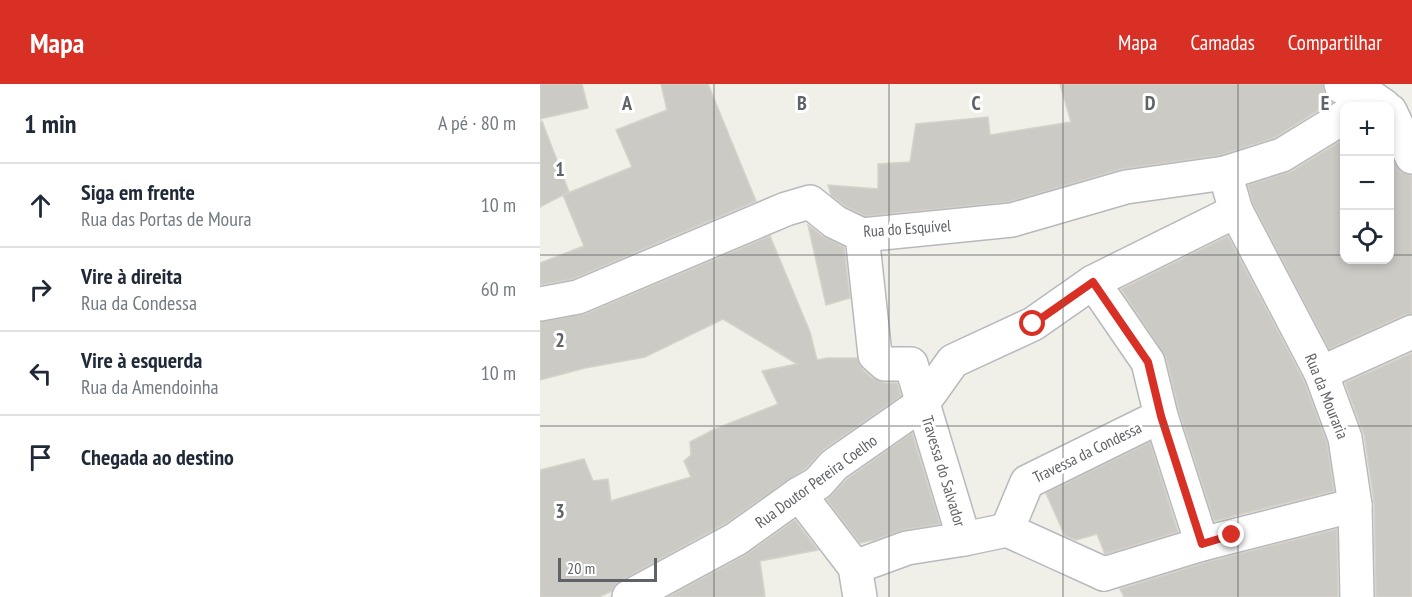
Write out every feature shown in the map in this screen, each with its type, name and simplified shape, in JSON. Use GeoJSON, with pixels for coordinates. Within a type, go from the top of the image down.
{"type":"FeatureCollection","features":[{"type":"Feature","properties":{"kind":"street"},"geometry":{"type":"LineString","coordinates":[[1341,84],[1342,87],[1380,101],[1412,157]]}},
{"type":"Feature","properties":{"kind":"street","name":"Rua do Esquível"},"geometry":{"type":"LineString","coordinates":[[540,304],[578,297],[786,209],[810,202],[835,222],[862,235],[1012,220],[1126,187],[1225,173],[1282,155],[1340,119]]}},
{"type":"Feature","properties":{"kind":"street","name":"Rua da Mouraria"},"geometry":{"type":"LineString","coordinates":[[1225,173],[1236,211],[1321,373],[1346,438],[1356,505],[1357,597]]}},
{"type":"Feature","properties":{"kind":"street","name":"Rua Doutor Pereira Coelho"},"geometry":{"type":"LineString","coordinates":[[636,593],[736,539],[818,483],[834,465],[923,403],[953,361],[1033,324],[1093,282],[1236,211]]}},
{"type":"Feature","properties":{"kind":"street","name":"Travessa do Salvador"},"geometry":{"type":"LineString","coordinates":[[862,235],[875,355],[885,364],[911,364],[964,539]]}},
{"type":"Feature","properties":{"kind":"street"},"geometry":{"type":"LineString","coordinates":[[1093,282],[1148,362],[1161,416],[1202,544]]}},
{"type":"Feature","properties":{"kind":"street"},"geometry":{"type":"LineString","coordinates":[[1321,373],[1412,332]]}},
{"type":"Feature","properties":{"kind":"street","name":"Travessa da Condessa"},"geometry":{"type":"LineString","coordinates":[[1007,530],[1027,482],[1161,416]]}},
{"type":"Feature","properties":{"kind":"street"},"geometry":{"type":"LineString","coordinates":[[799,494],[858,582],[907,548],[1007,530],[1107,586],[1202,544],[1356,505]]}},
{"type":"Feature","properties":{"kind":"building"},"geometry":{"type":"Polygon","coordinates":[[[540,84],[582,84],[588,108],[540,119],[540,84]]]}},
{"type":"Feature","properties":{"kind":"building"},"geometry":{"type":"Polygon","coordinates":[[[661,84],[708,84],[756,201],[573,279],[540,285],[540,263],[584,246],[563,195],[632,167],[616,130],[667,110],[661,84]]]}},
{"type":"Feature","properties":{"kind":"building"},"geometry":{"type":"Polygon","coordinates":[[[1060,84],[1323,84],[1324,93],[1332,102],[1274,138],[1221,155],[1121,169],[1008,202],[865,216],[845,206],[831,195],[828,185],[878,189],[878,164],[910,162],[916,124],[988,117],[990,135],[1071,122],[1060,84]]]}},
{"type":"Feature","properties":{"kind":"building"},"geometry":{"type":"Polygon","coordinates":[[[542,121],[569,192],[540,207],[540,122],[542,121]]]}},
{"type":"Feature","properties":{"kind":"building"},"geometry":{"type":"Polygon","coordinates":[[[1340,141],[1340,264],[1394,264],[1394,161],[1401,172],[1412,176],[1412,314],[1404,315],[1329,349],[1253,204],[1248,185],[1292,171],[1340,141]]]}},
{"type":"Feature","properties":{"kind":"building"},"geometry":{"type":"Polygon","coordinates":[[[808,225],[824,237],[844,247],[850,298],[826,305],[808,225]]]}},
{"type":"Feature","properties":{"kind":"building"},"geometry":{"type":"Polygon","coordinates":[[[770,236],[810,332],[817,360],[857,358],[862,369],[872,378],[884,383],[897,383],[901,396],[823,450],[806,468],[726,523],[620,581],[612,591],[599,597],[540,597],[540,470],[584,459],[593,481],[608,479],[611,501],[691,477],[684,461],[691,455],[690,442],[715,429],[778,404],[762,371],[797,364],[723,319],[645,357],[585,368],[540,380],[540,322],[585,314],[770,236]]]}},
{"type":"Feature","properties":{"kind":"building"},"geometry":{"type":"Polygon","coordinates":[[[1228,236],[1304,381],[1327,443],[1334,491],[1214,521],[1179,411],[1166,357],[1121,289],[1228,236]]]}},
{"type":"Feature","properties":{"kind":"building"},"geometry":{"type":"Polygon","coordinates":[[[1412,353],[1412,597],[1376,597],[1374,502],[1364,435],[1345,383],[1412,353]]]}},
{"type":"Feature","properties":{"kind":"building"},"geometry":{"type":"Polygon","coordinates":[[[912,433],[940,524],[904,530],[860,543],[827,500],[847,479],[912,433]]]}},
{"type":"Feature","properties":{"kind":"building"},"geometry":{"type":"Polygon","coordinates":[[[1150,442],[1178,532],[1105,554],[1097,534],[1076,540],[1065,536],[1046,493],[1150,442]]]}},
{"type":"Feature","properties":{"kind":"building"},"geometry":{"type":"Polygon","coordinates":[[[795,520],[818,550],[760,561],[765,597],[668,597],[745,555],[795,520]]]}},
{"type":"Feature","properties":{"kind":"building"},"geometry":{"type":"Polygon","coordinates":[[[1337,529],[1338,597],[1124,597],[1120,589],[1207,562],[1337,529]]]}},
{"type":"Feature","properties":{"kind":"route"},"geometry":{"type":"LineString","coordinates":[[1033,324],[1093,282],[1148,362],[1161,416],[1202,544],[1232,535]]}}]}
